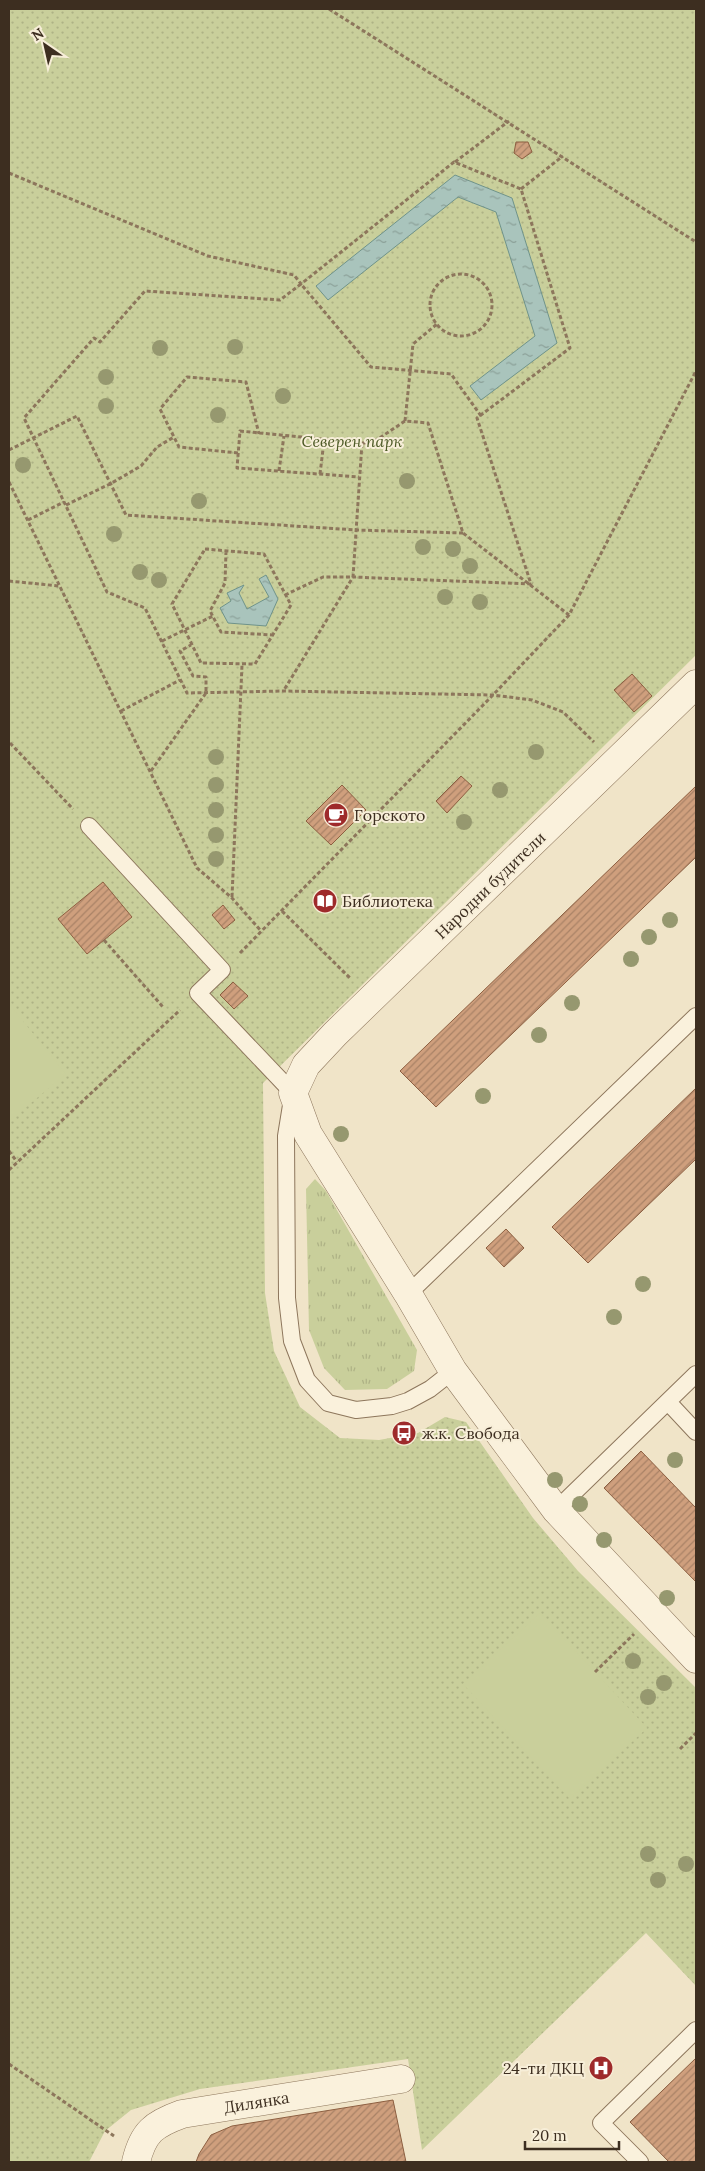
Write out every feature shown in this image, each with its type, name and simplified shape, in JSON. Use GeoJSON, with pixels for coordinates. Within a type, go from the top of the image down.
{"type":"FeatureCollection","features":[{"type":"Feature","properties":{"kind":"street","name":"Народни будители"},"geometry":{"type":"LineString","coordinates":[[293,1093],[306,1065],[696,684]]}},
{"type":"Feature","properties":{"kind":"street"},"geometry":{"type":"LineString","coordinates":[[293,1093],[308,1134],[408,1294],[453,1371],[556,1510],[696,1659]]}},
{"type":"Feature","properties":{"kind":"street","name":"Дилянка"},"geometry":{"type":"LineString","coordinates":[[137,2155],[148,2134],[161,2122],[182,2114],[402,2079]]}},
{"type":"Feature","properties":{"kind":"lane"},"geometry":{"type":"LineString","coordinates":[[89,826],[222,970],[198,993],[293,1093],[286,1136],[287,1298],[292,1341],[306,1380],[328,1403],[356,1410],[392,1406],[408,1401],[430,1389],[453,1371]]}},
{"type":"Feature","properties":{"kind":"lane"},"geometry":{"type":"LineString","coordinates":[[408,1294],[696,1016]]}},
{"type":"Feature","properties":{"kind":"lane"},"geometry":{"type":"LineString","coordinates":[[556,1510],[696,1374]]}},
{"type":"Feature","properties":{"kind":"lane"},"geometry":{"type":"LineString","coordinates":[[668,1402],[696,1432]]}},
{"type":"Feature","properties":{"kind":"lane"},"geometry":{"type":"LineString","coordinates":[[640,2162],[602,2124],[696,2030]]}},
{"type":"Feature","properties":{"kind":"path"},"geometry":{"type":"LineString","coordinates":[[329,9],[696,242]]}},
{"type":"Feature","properties":{"kind":"path"},"geometry":{"type":"LineString","coordinates":[[508,121],[454,162],[302,285],[280,300],[145,292],[100,342],[94,338],[24,418],[108,592],[145,608],[187,693],[284,691],[493,695],[532,700],[563,712],[616,763]]}},
{"type":"Feature","properties":{"kind":"path"},"geometry":{"type":"LineString","coordinates":[[521,189],[563,156]]}},
{"type":"Feature","properties":{"kind":"path"},"geometry":{"type":"LineString","coordinates":[[454,162],[521,189]]}},
{"type":"Feature","properties":{"kind":"path"},"geometry":{"type":"LineString","coordinates":[[9,173],[208,256],[294,275],[371,367],[409,373],[451,374],[480,416]]}},
{"type":"Feature","properties":{"kind":"path"},"geometry":{"type":"LineString","coordinates":[[521,189],[570,348],[477,418],[531,584]]}},
{"type":"Feature","properties":{"kind":"path"},"geometry":{"type":"LineString","coordinates":[[455,274],[466,274],[476,277],[484,283],[492,301],[492,311],[482,328],[473,333],[463,335],[444,331],[437,324],[430,304],[432,294],[445,278],[455,274]]}},
{"type":"Feature","properties":{"kind":"path"},"geometry":{"type":"LineString","coordinates":[[405,421],[412,344],[437,324]]}},
{"type":"Feature","properties":{"kind":"path"},"geometry":{"type":"LineString","coordinates":[[238,954],[493,695],[569,615],[696,371]]}},
{"type":"Feature","properties":{"kind":"path"},"geometry":{"type":"LineString","coordinates":[[238,453],[179,447],[160,409],[187,377],[246,382],[260,434]]}},
{"type":"Feature","properties":{"kind":"path"},"geometry":{"type":"LineString","coordinates":[[9,450],[77,416],[126,515],[356,532],[463,533]]}},
{"type":"Feature","properties":{"kind":"path"},"geometry":{"type":"LineString","coordinates":[[359,477],[237,468],[240,431],[324,441],[372,444],[405,421],[428,423],[463,533],[569,615]]}},
{"type":"Feature","properties":{"kind":"path"},"geometry":{"type":"LineString","coordinates":[[279,472],[284,436]]}},
{"type":"Feature","properties":{"kind":"path"},"geometry":{"type":"LineString","coordinates":[[28,520],[110,484],[141,466],[157,447],[174,437]]}},
{"type":"Feature","properties":{"kind":"path"},"geometry":{"type":"LineString","coordinates":[[320,474],[324,441]]}},
{"type":"Feature","properties":{"kind":"path"},"geometry":{"type":"LineString","coordinates":[[284,691],[353,575],[362,443]]}},
{"type":"Feature","properties":{"kind":"path"},"geometry":{"type":"LineString","coordinates":[[9,483],[197,868],[232,898],[261,931]]}},
{"type":"Feature","properties":{"kind":"path"},"geometry":{"type":"LineString","coordinates":[[204,549],[226,551],[264,554],[291,605],[255,664],[201,663],[172,604],[204,549]]}},
{"type":"Feature","properties":{"kind":"path"},"geometry":{"type":"LineString","coordinates":[[226,551],[225,583],[210,611],[221,632],[272,635]]}},
{"type":"Feature","properties":{"kind":"path"},"geometry":{"type":"LineString","coordinates":[[285,595],[323,576],[353,575],[531,584]]}},
{"type":"Feature","properties":{"kind":"path"},"geometry":{"type":"LineString","coordinates":[[9,582],[60,586]]}},
{"type":"Feature","properties":{"kind":"path"},"geometry":{"type":"LineString","coordinates":[[162,641],[213,616]]}},
{"type":"Feature","properties":{"kind":"path"},"geometry":{"type":"LineString","coordinates":[[151,772],[206,693],[206,677],[193,676],[180,651],[192,645]]}},
{"type":"Feature","properties":{"kind":"path"},"geometry":{"type":"LineString","coordinates":[[232,898],[242,664]]}},
{"type":"Feature","properties":{"kind":"path"},"geometry":{"type":"LineString","coordinates":[[121,711],[180,680]]}},
{"type":"Feature","properties":{"kind":"path"},"geometry":{"type":"LineString","coordinates":[[10,743],[89,826]]}},
{"type":"Feature","properties":{"kind":"path"},"geometry":{"type":"LineString","coordinates":[[282,911],[371,1000]]}},
{"type":"Feature","properties":{"kind":"path"},"geometry":{"type":"LineString","coordinates":[[104,940],[163,1007]]}},
{"type":"Feature","properties":{"kind":"path"},"geometry":{"type":"LineString","coordinates":[[9,1170],[198,993]]}},
{"type":"Feature","properties":{"kind":"path"},"geometry":{"type":"LineString","coordinates":[[9,1151],[17,1162]]}},
{"type":"Feature","properties":{"kind":"path"},"geometry":{"type":"LineString","coordinates":[[595,1672],[654,1615]]}},
{"type":"Feature","properties":{"kind":"path"},"geometry":{"type":"LineString","coordinates":[[680,1749],[696,1733]]}},
{"type":"Feature","properties":{"kind":"path"},"geometry":{"type":"LineString","coordinates":[[9,2064],[137,2155]]}},
{"type":"Feature","properties":{"kind":"green space","name":"Северен парк"},"geometry":{"type":"Polygon","coordinates":[[[9,9],[696,9],[696,655],[263,1083],[265,1293],[274,1351],[300,1407],[340,1438],[379,1440],[418,1433],[445,1417],[466,1422],[533,1518],[578,1571],[696,1688],[696,1986],[646,1933],[422,2150],[408,2059],[200,2089],[131,2110],[105,2131],[89,2162],[9,2162],[9,9]]]}},
{"type":"Feature","properties":{"kind":"green space"},"geometry":{"type":"Polygon","coordinates":[[[9,1004],[66,1074],[9,1121],[9,1004]]]}},
{"type":"Feature","properties":{"kind":"green space"},"geometry":{"type":"Polygon","coordinates":[[[315,1179],[326,1191],[417,1350],[414,1371],[387,1389],[345,1390],[324,1368],[309,1330],[306,1189],[315,1179]]]}},
{"type":"Feature","properties":{"kind":"green space"},"geometry":{"type":"Polygon","coordinates":[[[540,1613],[647,1728],[570,1799],[463,1684],[540,1613]]]}},
{"type":"Feature","properties":{"kind":"water"},"geometry":{"type":"Polygon","coordinates":[[[455,175],[512,198],[557,343],[481,400],[470,386],[535,336],[496,212],[458,197],[328,300],[316,286],[455,175]]]}},
{"type":"Feature","properties":{"kind":"water"},"geometry":{"type":"Polygon","coordinates":[[[266,575],[278,599],[266,626],[228,623],[220,608],[231,601],[227,593],[244,585],[239,593],[247,609],[269,597],[259,579],[266,575]]]}},
{"type":"Feature","properties":{"kind":"building"},"geometry":{"type":"Polygon","coordinates":[[[516,142],[528,142],[532,152],[522,159],[514,153],[516,142]]]}},
{"type":"Feature","properties":{"kind":"building"},"geometry":{"type":"Polygon","coordinates":[[[632,674],[652,696],[634,712],[614,690],[632,674]]]}},
{"type":"Feature","properties":{"kind":"building"},"geometry":{"type":"Polygon","coordinates":[[[461,776],[472,786],[447,813],[436,801],[461,776]]]}},
{"type":"Feature","properties":{"kind":"building","name":"Горското"},"geometry":{"type":"Polygon","coordinates":[[[342,785],[366,810],[331,845],[306,821],[342,785]]]}},
{"type":"Feature","properties":{"kind":"building"},"geometry":{"type":"Polygon","coordinates":[[[696,786],[696,857],[436,1107],[400,1071],[696,786]]]}},
{"type":"Feature","properties":{"kind":"building"},"geometry":{"type":"Polygon","coordinates":[[[103,882],[132,917],[87,954],[58,919],[103,882]]]}},
{"type":"Feature","properties":{"kind":"building"},"geometry":{"type":"Polygon","coordinates":[[[223,905],[235,920],[224,929],[212,915],[223,905]]]}},
{"type":"Feature","properties":{"kind":"building"},"geometry":{"type":"Polygon","coordinates":[[[233,982],[248,996],[234,1009],[220,995],[233,982]]]}},
{"type":"Feature","properties":{"kind":"building"},"geometry":{"type":"Polygon","coordinates":[[[696,1088],[696,1159],[588,1263],[552,1227],[696,1088]]]}},
{"type":"Feature","properties":{"kind":"building"},"geometry":{"type":"Polygon","coordinates":[[[506,1229],[524,1248],[504,1267],[486,1248],[506,1229]]]}},
{"type":"Feature","properties":{"kind":"building"},"geometry":{"type":"Polygon","coordinates":[[[641,1451],[696,1508],[696,1582],[604,1488],[641,1451]]]}},
{"type":"Feature","properties":{"kind":"building"},"geometry":{"type":"Polygon","coordinates":[[[696,2058],[696,2162],[669,2162],[630,2122],[696,2058]]]}},
{"type":"Feature","properties":{"kind":"building"},"geometry":{"type":"Polygon","coordinates":[[[393,2100],[406,2162],[196,2162],[211,2135],[232,2126],[393,2100]]]}},
{"type":"Feature","properties":{"kind":"place","name":"Горското"},"geometry":{"type":"Point","coordinates":[336,815]}},
{"type":"Feature","properties":{"kind":"place","name":"Библиотека"},"geometry":{"type":"Point","coordinates":[325,901]}},
{"type":"Feature","properties":{"kind":"place","name":"ж.к. Свобода"},"geometry":{"type":"Point","coordinates":[404,1433]}},
{"type":"Feature","properties":{"kind":"place","name":"24-ти ДКЦ"},"geometry":{"type":"Point","coordinates":[601,2068]}}]}
